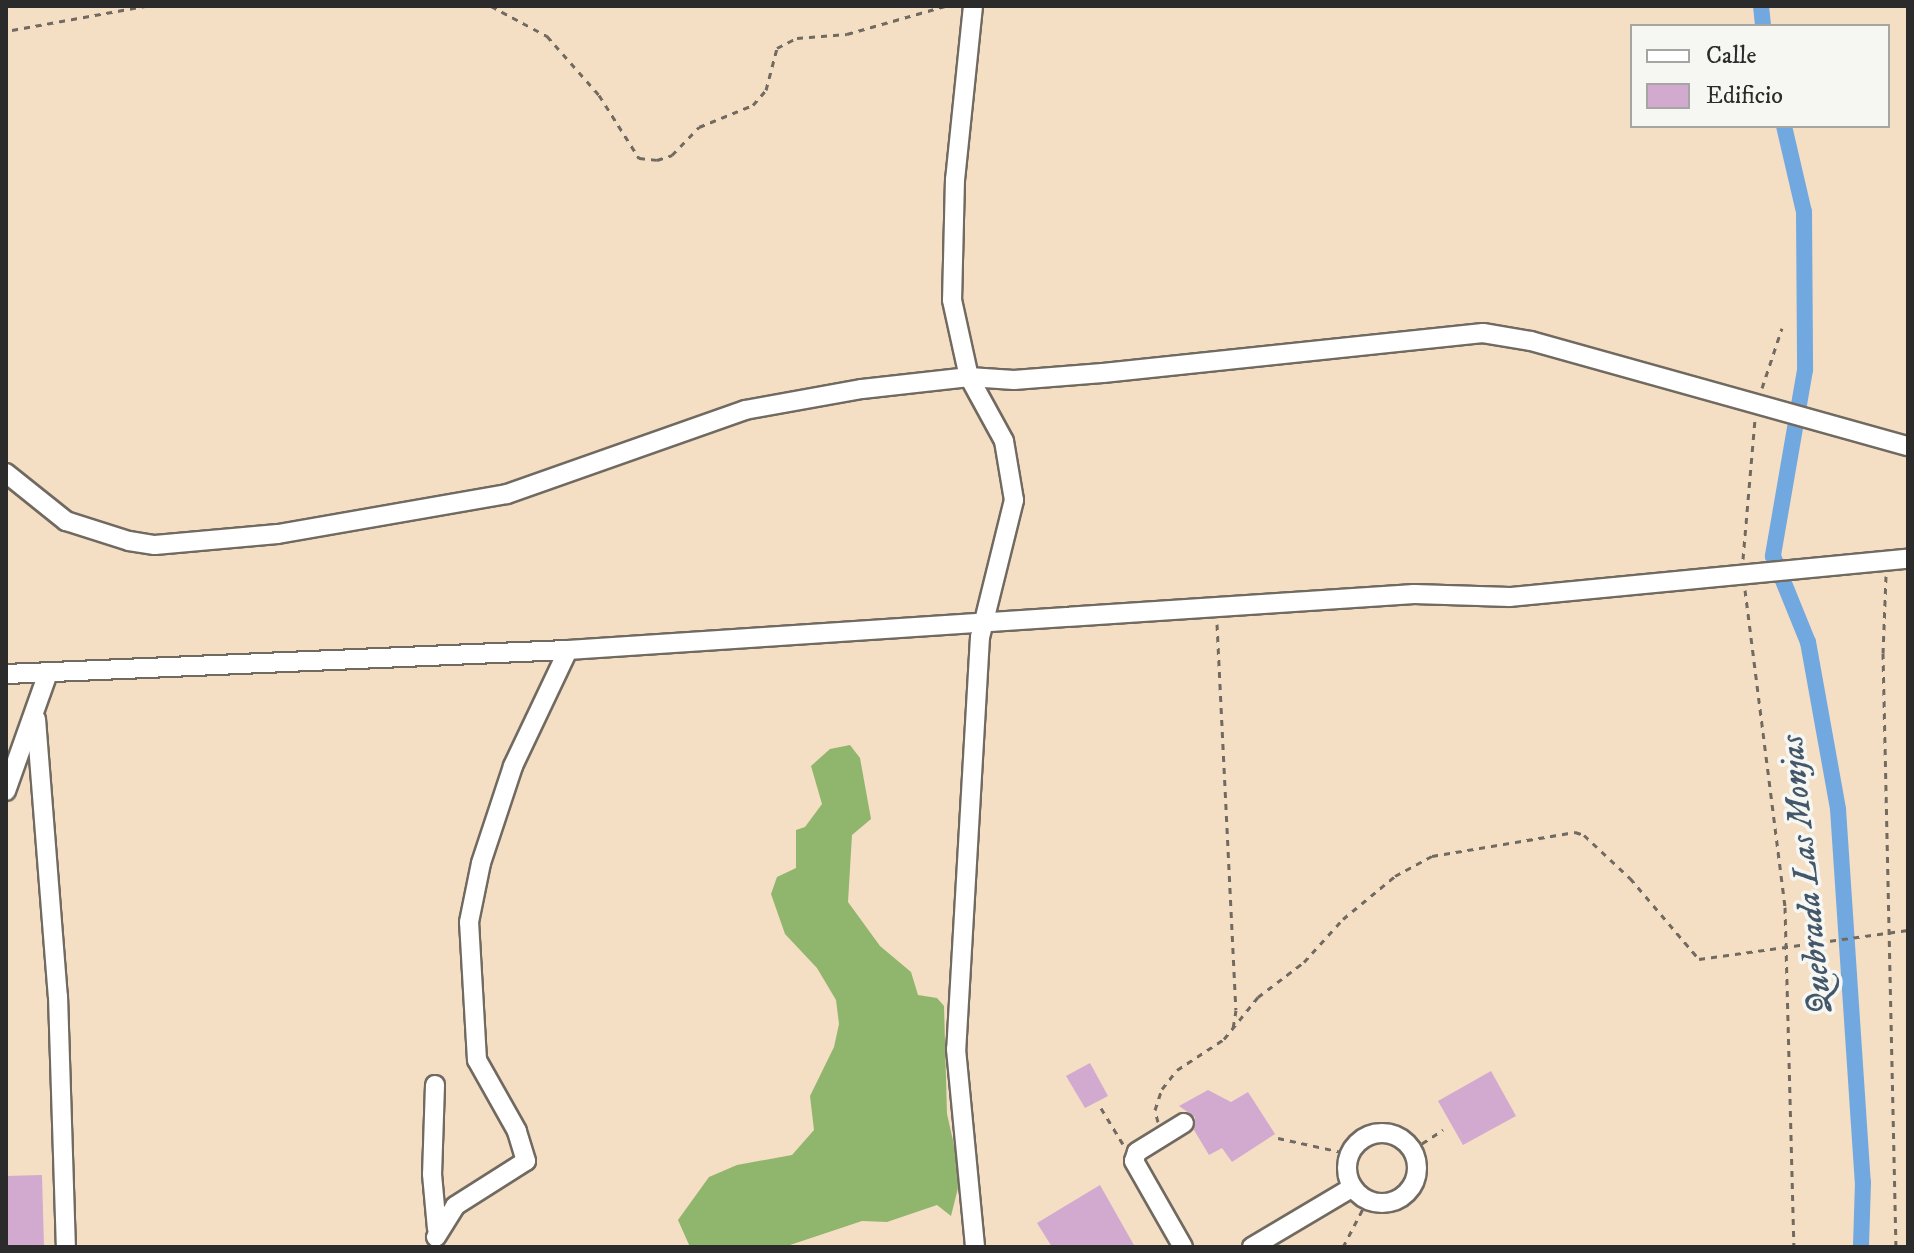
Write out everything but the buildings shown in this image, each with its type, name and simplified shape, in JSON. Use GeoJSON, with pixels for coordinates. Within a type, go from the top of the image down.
{"type":"FeatureCollection","features":[{"type":"Feature","properties":{"kind":"street"},"geometry":{"type":"LineString","coordinates":[[973,6],[955,179],[952,300],[969,377],[1004,441],[1014,500],[984,622],[956,1049],[975,1247]]}},
{"type":"Feature","properties":{"kind":"street"},"geometry":{"type":"LineString","coordinates":[[6,473],[66,521],[129,541],[155,545],[278,534],[507,494],[745,410],[969,377],[1014,380],[1498,334],[1908,446]]}},
{"type":"Feature","properties":{"kind":"street"},"geometry":{"type":"LineString","coordinates":[[6,674],[47,676],[568,650],[1414,594],[1510,597],[1908,559]]}},
{"type":"Feature","properties":{"kind":"street"},"geometry":{"type":"LineString","coordinates":[[434,1242],[455,1206],[526,1161],[517,1131],[477,1060],[469,922],[505,788],[542,698],[568,650]]}},
{"type":"Feature","properties":{"kind":"street"},"geometry":{"type":"LineString","coordinates":[[6,791],[36,719],[47,676]]}},
{"type":"Feature","properties":{"kind":"street"},"geometry":{"type":"LineString","coordinates":[[36,719],[58,996],[66,1247]]}},
{"type":"Feature","properties":{"kind":"street"},"geometry":{"type":"LineString","coordinates":[[434,1242],[435,1085]]}},
{"type":"Feature","properties":{"kind":"street"},"geometry":{"type":"LineString","coordinates":[[1183,1247],[1134,1161],[1137,1152],[1184,1123]]}},
{"type":"Feature","properties":{"kind":"street"},"geometry":{"type":"LineString","coordinates":[[1376,1134],[1396,1136],[1412,1150],[1417,1172],[1407,1192],[1386,1202],[1360,1193],[1347,1167],[1351,1154],[1376,1134]]}},
{"type":"Feature","properties":{"kind":"street"},"geometry":{"type":"LineString","coordinates":[[1252,1247],[1360,1193]]}},
{"type":"Feature","properties":{"kind":"path"},"geometry":{"type":"LineString","coordinates":[[12,30],[145,6]]}},
{"type":"Feature","properties":{"kind":"path"},"geometry":{"type":"LineString","coordinates":[[491,6],[547,36],[599,95],[639,158],[657,160],[672,155],[699,127],[753,105],[766,90],[777,48],[797,38],[847,34],[945,6]]}},
{"type":"Feature","properties":{"kind":"path"},"geometry":{"type":"LineString","coordinates":[[1782,328],[1757,403],[1743,575],[1772,780],[1787,945],[1794,1247]]}},
{"type":"Feature","properties":{"kind":"path"},"geometry":{"type":"LineString","coordinates":[[1887,560],[1883,653],[1892,931],[1888,981],[1896,1247]]}},
{"type":"Feature","properties":{"kind":"path"},"geometry":{"type":"LineString","coordinates":[[1215,609],[1235,968],[1233,1029]]}},
{"type":"Feature","properties":{"kind":"path"},"geometry":{"type":"LineString","coordinates":[[1165,1135],[1155,1110],[1162,1089],[1177,1070],[1233,1029],[1258,997],[1304,962],[1343,919],[1395,876],[1432,856],[1469,847],[1575,832],[1630,878],[1699,959],[1826,938],[1908,930]]}},
{"type":"Feature","properties":{"kind":"path"},"geometry":{"type":"LineString","coordinates":[[1101,1108],[1134,1161]]}},
{"type":"Feature","properties":{"kind":"path"},"geometry":{"type":"LineString","coordinates":[[1412,1150],[1443,1130]]}},
{"type":"Feature","properties":{"kind":"path"},"geometry":{"type":"LineString","coordinates":[[1278,1138],[1351,1154]]}},
{"type":"Feature","properties":{"kind":"path"},"geometry":{"type":"LineString","coordinates":[[1343,1247],[1360,1193]]}},
{"type":"Feature","properties":{"kind":"green space"},"geometry":{"type":"Polygon","coordinates":[[[850,745],[860,758],[871,819],[852,835],[848,902],[880,946],[911,972],[918,995],[937,998],[944,1006],[947,1114],[961,1176],[951,1216],[937,1205],[887,1222],[862,1221],[784,1247],[690,1247],[678,1220],[709,1177],[737,1165],[792,1155],[814,1130],[810,1096],[834,1047],[839,1024],[836,1000],[817,968],[785,934],[771,894],[777,877],[796,868],[796,830],[805,827],[822,804],[811,766],[830,749],[850,745]]]}},
{"type":"Feature","properties":{"kind":"waterway","name":"Quebrada Las Monjas"},"geometry":{"type":"LineString","coordinates":[[1761,6],[1763,24]]}},
{"type":"Feature","properties":{"kind":"waterway","name":"Quebrada Las Monjas"},"geometry":{"type":"LineString","coordinates":[[1784,128],[1804,212],[1805,370],[1773,556],[1808,642],[1838,809],[1863,1182],[1861,1247]]}}]}
